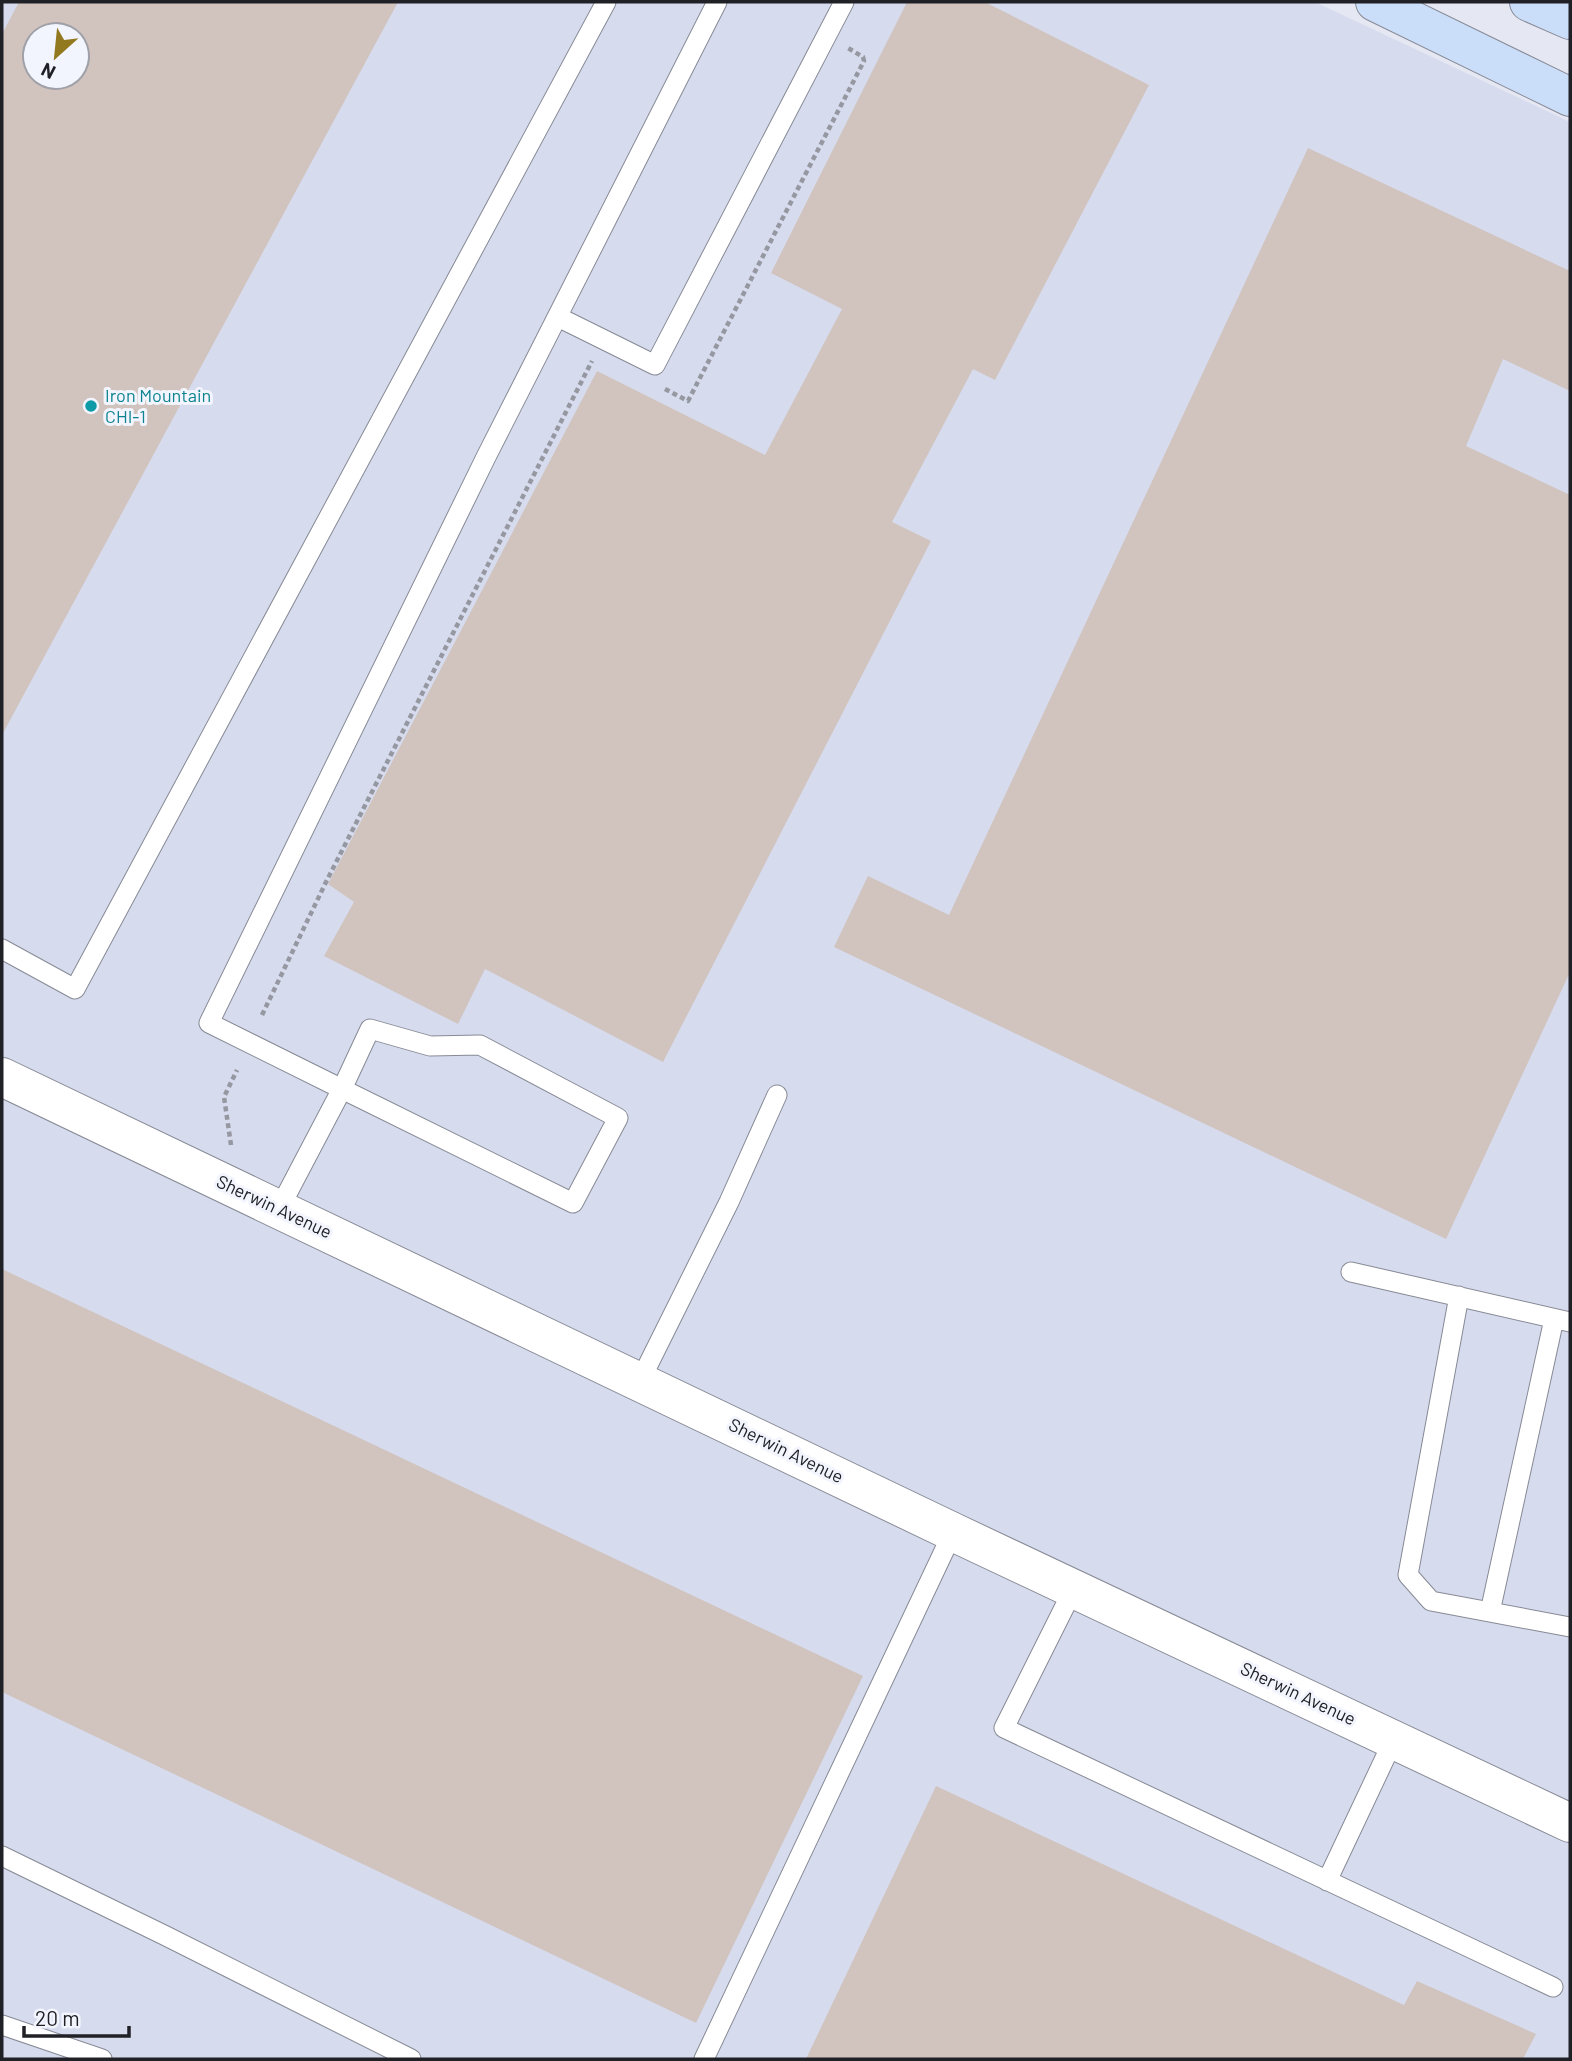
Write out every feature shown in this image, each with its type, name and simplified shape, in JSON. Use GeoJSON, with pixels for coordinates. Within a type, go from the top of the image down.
{"type":"FeatureCollection","features":[{"type":"Feature","properties":{"kind":"main road"},"geometry":{"type":"LineString","coordinates":[[1376,2],[1570,97]]}},
{"type":"Feature","properties":{"kind":"main road"},"geometry":{"type":"LineString","coordinates":[[1529,2],[1570,20]]}},
{"type":"Feature","properties":{"kind":"street","name":"Sherwin Avenue"},"geometry":{"type":"LineString","coordinates":[[2,1077],[1570,1824]]}},
{"type":"Feature","properties":{"kind":"lane"},"geometry":{"type":"LineString","coordinates":[[2,949],[75,989],[606,2]]}},
{"type":"Feature","properties":{"kind":"lane"},"geometry":{"type":"LineString","coordinates":[[279,1209],[342,1089],[370,1028],[430,1046],[480,1045],[618,1118],[573,1203],[342,1089],[209,1023],[474,482],[717,2]]}},
{"type":"Feature","properties":{"kind":"lane"},"geometry":{"type":"LineString","coordinates":[[558,317],[655,365],[844,2]]}},
{"type":"Feature","properties":{"kind":"lane"},"geometry":{"type":"LineString","coordinates":[[640,1381],[729,1202],[777,1095]]}},
{"type":"Feature","properties":{"kind":"lane"},"geometry":{"type":"LineString","coordinates":[[1351,1272],[1562,1321],[1490,1612]]}},
{"type":"Feature","properties":{"kind":"lane"},"geometry":{"type":"LineString","coordinates":[[1459,1296],[1408,1575],[1431,1601],[1570,1628]]}},
{"type":"Feature","properties":{"kind":"lane"},"geometry":{"type":"LineString","coordinates":[[704,2059],[953,1532]]}},
{"type":"Feature","properties":{"kind":"lane"},"geometry":{"type":"LineString","coordinates":[[1074,1588],[1004,1728],[1553,1987]]}},
{"type":"Feature","properties":{"kind":"lane"},"geometry":{"type":"LineString","coordinates":[[1327,1881],[1394,1739]]}},
{"type":"Feature","properties":{"kind":"lane"},"geometry":{"type":"LineString","coordinates":[[2,1856],[411,2059]]}},
{"type":"Feature","properties":{"kind":"lane"},"geometry":{"type":"LineString","coordinates":[[2,2025],[102,2059]]}},
{"type":"Feature","properties":{"kind":"path"},"geometry":{"type":"LineString","coordinates":[[653,383],[688,401],[865,59],[843,43]]}},
{"type":"Feature","properties":{"kind":"path"},"geometry":{"type":"LineString","coordinates":[[262,1015],[327,880],[596,354]]}},
{"type":"Feature","properties":{"kind":"path"},"geometry":{"type":"LineString","coordinates":[[231,1146],[223,1097],[237,1070]]}},
{"type":"Feature","properties":{"kind":"shaded area"},"geometry":{"type":"Polygon","coordinates":[[[2,2],[1315,2],[1570,122],[1570,2059],[2,2059],[2,2]]]}},
{"type":"Feature","properties":{"kind":"building","name":"Iron Mountain CHI-1"},"geometry":{"type":"Polygon","coordinates":[[[19,2],[398,2],[2,735],[2,34],[19,2]]]}},
{"type":"Feature","properties":{"kind":"building"},"geometry":{"type":"Polygon","coordinates":[[[907,2],[985,2],[1149,85],[995,380],[973,369],[892,522],[931,541],[663,1062],[485,969],[458,1024],[324,956],[354,902],[328,884],[597,371],[765,455],[842,309],[771,273],[907,2]]]}},
{"type":"Feature","properties":{"kind":"building"},"geometry":{"type":"Polygon","coordinates":[[[1308,148],[1570,271],[1570,391],[1503,359],[1466,446],[1570,495],[1570,972],[1446,1239],[834,947],[868,876],[949,915],[1308,148]]]}},
{"type":"Feature","properties":{"kind":"building"},"geometry":{"type":"Polygon","coordinates":[[[2,1269],[863,1676],[696,2023],[2,1692],[2,1269]]]}},
{"type":"Feature","properties":{"kind":"building"},"geometry":{"type":"Polygon","coordinates":[[[936,1786],[1404,2005],[1417,1981],[1536,2034],[1523,2059],[806,2059],[936,1786]]]}},
{"type":"Feature","properties":{"kind":"place","name":"Iron Mountain CHI-1"},"geometry":{"type":"Point","coordinates":[91,406]}}]}
